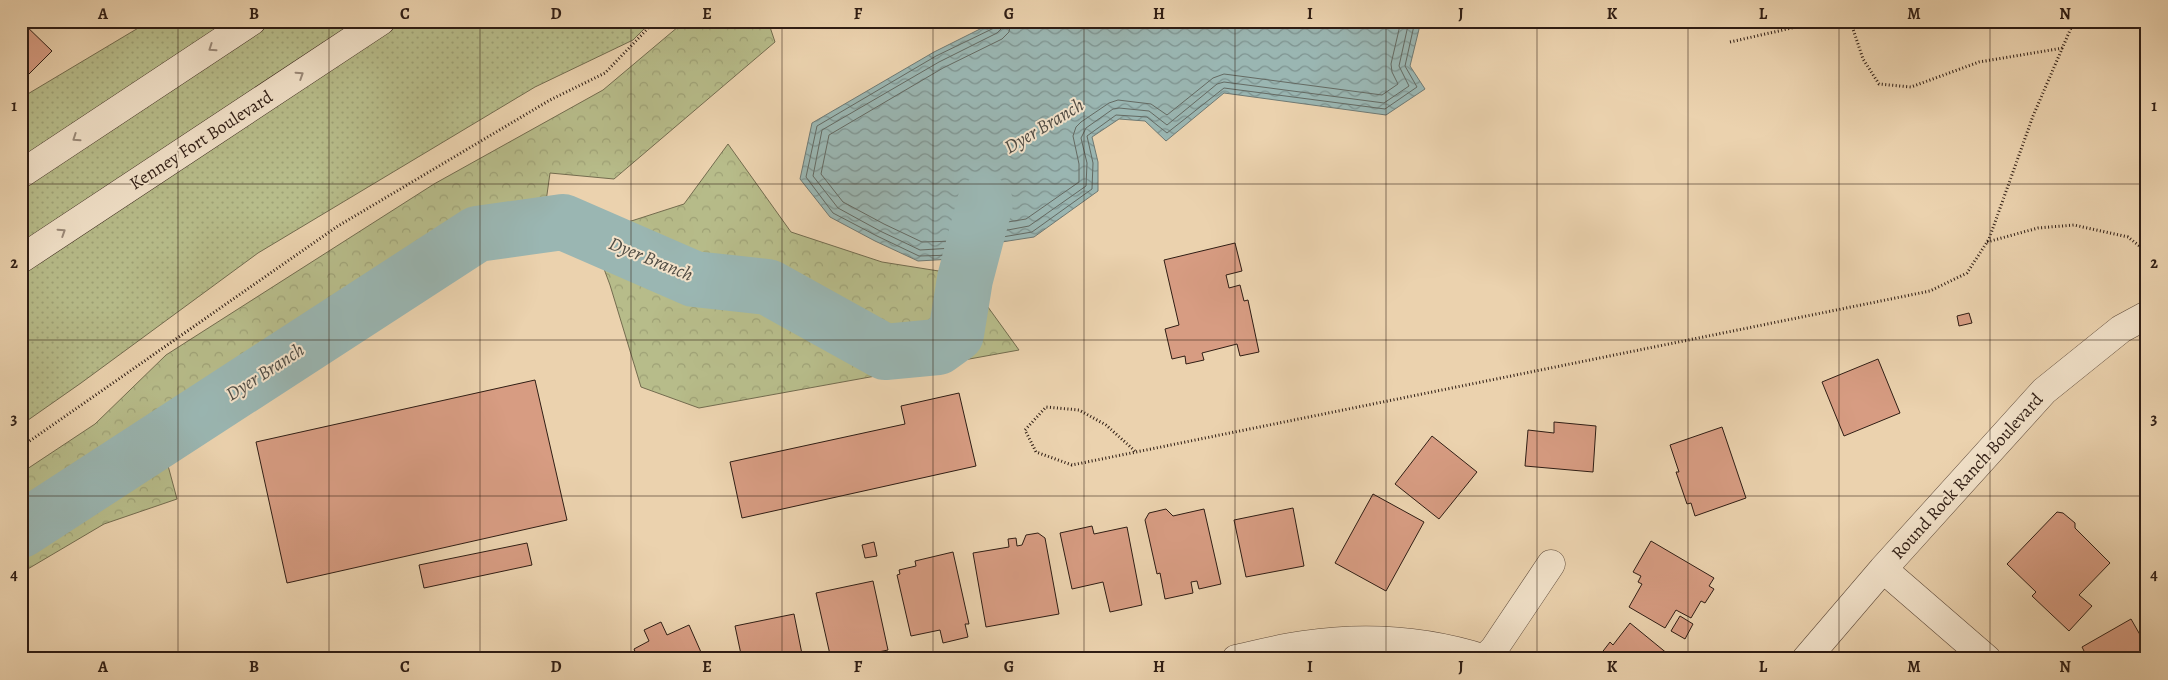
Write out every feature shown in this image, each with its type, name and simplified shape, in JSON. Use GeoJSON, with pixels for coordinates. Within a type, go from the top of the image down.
{"type":"FeatureCollection","features":[{"type":"Feature","properties":{"kind":"street"},"geometry":{"type":"LineString","coordinates":[[21,174],[252,21]]}},
{"type":"Feature","properties":{"kind":"street","name":"Kenney Fort Boulevard"},"geometry":{"type":"LineString","coordinates":[[21,259],[381,21]]}},
{"type":"Feature","properties":{"kind":"street","name":"Round Rock Ranch Boulevard"},"geometry":{"type":"LineString","coordinates":[[1806,659],[1883,569],[2044,390],[2120,330],[2147,315]]}},
{"type":"Feature","properties":{"kind":"street"},"geometry":{"type":"LineString","coordinates":[[1247,658],[1302,645],[1347,640],[1395,640],[1442,647],[1485,659],[1494,649],[1551,564]]}},
{"type":"Feature","properties":{"kind":"street"},"geometry":{"type":"LineString","coordinates":[[1883,569],[1987,659]]}},
{"type":"Feature","properties":{"kind":"path"},"geometry":{"type":"LineString","coordinates":[[21,447],[338,226],[550,100],[605,72],[655,21]]}},
{"type":"Feature","properties":{"kind":"path"},"geometry":{"type":"LineString","coordinates":[[1730,42],[1805,25],[1835,21]]}},
{"type":"Feature","properties":{"kind":"path"},"geometry":{"type":"LineString","coordinates":[[1848,21],[1853,29],[1863,59],[1878,84],[1912,87],[1979,62],[2063,48]]}},
{"type":"Feature","properties":{"kind":"path"},"geometry":{"type":"LineString","coordinates":[[1135,451],[1106,425],[1079,410],[1046,407],[1025,430],[1036,452],[1072,465],[1930,291],[1966,273],[1987,242],[2033,116],[2074,21]]}},
{"type":"Feature","properties":{"kind":"path"},"geometry":{"type":"LineString","coordinates":[[1987,242],[2038,228],[2074,225],[2128,237],[2147,252]]}},
{"type":"Feature","properties":{"kind":"green space"},"geometry":{"type":"Polygon","coordinates":[[[150,21],[652,21],[633,40],[535,87],[258,253],[21,425],[21,98],[150,21]]]}},
{"type":"Feature","properties":{"kind":"green space"},"geometry":{"type":"Polygon","coordinates":[[[685,21],[768,21],[775,42],[614,179],[550,173],[543,223],[274,370],[163,447],[177,499],[104,524],[21,573],[21,473],[95,424],[166,355],[434,184],[603,90],[685,21]]]}},
{"type":"Feature","properties":{"kind":"green space"},"geometry":{"type":"Polygon","coordinates":[[[728,144],[791,232],[882,262],[945,272],[980,296],[1019,350],[699,408],[641,387],[610,285],[591,234],[684,204],[728,144]]]}},
{"type":"Feature","properties":{"kind":"water"},"geometry":{"type":"Polygon","coordinates":[[[996,21],[1421,21],[1410,66],[1425,89],[1386,115],[1224,93],[1166,141],[1145,121],[1119,119],[1092,137],[1098,162],[1098,191],[1034,237],[976,246],[978,274],[965,279],[952,259],[918,261],[830,217],[800,179],[812,123],[934,52],[996,21]]]}},
{"type":"Feature","properties":{"kind":"building"},"geometry":{"type":"Polygon","coordinates":[[[21,21],[52,51],[21,82],[21,21]]]}},
{"type":"Feature","properties":{"kind":"building"},"geometry":{"type":"Polygon","coordinates":[[[1235,243],[1242,271],[1226,275],[1229,288],[1240,285],[1244,301],[1248,300],[1259,352],[1240,356],[1237,344],[1202,353],[1204,360],[1186,364],[1185,356],[1172,359],[1165,329],[1179,325],[1164,260],[1235,243]]]}},
{"type":"Feature","properties":{"kind":"building"},"geometry":{"type":"Polygon","coordinates":[[[1969,313],[1972,323],[1959,326],[1957,316],[1969,313]]]}},
{"type":"Feature","properties":{"kind":"building"},"geometry":{"type":"Polygon","coordinates":[[[1878,359],[1900,413],[1844,436],[1822,382],[1878,359]]]}},
{"type":"Feature","properties":{"kind":"building"},"geometry":{"type":"Polygon","coordinates":[[[535,380],[567,520],[287,583],[256,442],[535,380]]]}},
{"type":"Feature","properties":{"kind":"building"},"geometry":{"type":"Polygon","coordinates":[[[959,393],[976,466],[742,518],[730,462],[905,424],[901,406],[959,393]]]}},
{"type":"Feature","properties":{"kind":"building"},"geometry":{"type":"Polygon","coordinates":[[[1554,422],[1596,426],[1593,472],[1525,466],[1528,430],[1554,433],[1554,422]]]}},
{"type":"Feature","properties":{"kind":"building"},"geometry":{"type":"Polygon","coordinates":[[[1722,427],[1746,498],[1695,516],[1691,503],[1687,504],[1676,472],[1679,472],[1670,445],[1722,427]]]}},
{"type":"Feature","properties":{"kind":"building"},"geometry":{"type":"Polygon","coordinates":[[[1432,436],[1477,472],[1439,519],[1395,484],[1432,436]]]}},
{"type":"Feature","properties":{"kind":"building"},"geometry":{"type":"Polygon","coordinates":[[[1373,494],[1424,522],[1386,591],[1335,563],[1373,494]]]}},
{"type":"Feature","properties":{"kind":"building"},"geometry":{"type":"Polygon","coordinates":[[[1293,508],[1304,566],[1246,577],[1234,520],[1293,508]]]}},
{"type":"Feature","properties":{"kind":"building"},"geometry":{"type":"Polygon","coordinates":[[[1166,509],[1173,516],[1204,509],[1221,584],[1199,589],[1197,581],[1191,582],[1193,593],[1165,599],[1160,573],[1157,574],[1145,520],[1149,513],[1166,509]]]}},
{"type":"Feature","properties":{"kind":"building"},"geometry":{"type":"Polygon","coordinates":[[[2057,512],[2063,513],[2075,523],[2075,528],[2110,563],[2079,595],[2092,606],[2069,631],[2032,596],[2036,592],[2007,564],[2057,512]]]}},
{"type":"Feature","properties":{"kind":"building"},"geometry":{"type":"Polygon","coordinates":[[[1092,526],[1094,534],[1127,527],[1142,605],[1110,612],[1103,582],[1072,589],[1060,533],[1092,526]]]}},
{"type":"Feature","properties":{"kind":"building"},"geometry":{"type":"Polygon","coordinates":[[[1038,533],[1045,538],[1059,614],[986,627],[973,553],[1009,547],[1008,539],[1016,538],[1017,546],[1022,545],[1026,535],[1038,533]]]}},
{"type":"Feature","properties":{"kind":"building"},"geometry":{"type":"Polygon","coordinates":[[[1651,541],[1714,578],[1709,586],[1714,589],[1705,603],[1701,601],[1691,618],[1676,610],[1665,628],[1629,607],[1642,584],[1638,582],[1641,576],[1633,572],[1651,541]]]}},
{"type":"Feature","properties":{"kind":"building"},"geometry":{"type":"Polygon","coordinates":[[[874,542],[877,556],[865,558],[862,545],[874,542]]]}},
{"type":"Feature","properties":{"kind":"building"},"geometry":{"type":"Polygon","coordinates":[[[527,543],[532,565],[424,588],[419,565],[527,543]]]}},
{"type":"Feature","properties":{"kind":"building"},"geometry":{"type":"Polygon","coordinates":[[[953,552],[969,624],[965,624],[968,637],[943,643],[940,630],[911,636],[897,575],[900,574],[899,570],[916,566],[915,561],[953,552]]]}},
{"type":"Feature","properties":{"kind":"building"},"geometry":{"type":"Polygon","coordinates":[[[873,581],[888,650],[845,659],[831,659],[816,593],[873,581]]]}},
{"type":"Feature","properties":{"kind":"building"},"geometry":{"type":"Polygon","coordinates":[[[794,614],[803,659],[742,659],[735,626],[794,614]]]}},
{"type":"Feature","properties":{"kind":"building"},"geometry":{"type":"Polygon","coordinates":[[[1680,616],[1693,624],[1685,639],[1671,631],[1680,616]]]}},
{"type":"Feature","properties":{"kind":"building"},"geometry":{"type":"Polygon","coordinates":[[[2131,619],[2147,647],[2147,659],[2088,659],[2082,647],[2131,619]]]}},
{"type":"Feature","properties":{"kind":"building"},"geometry":{"type":"Polygon","coordinates":[[[661,622],[667,635],[689,625],[704,659],[638,659],[634,649],[649,641],[644,630],[661,622]]]}},
{"type":"Feature","properties":{"kind":"building"},"geometry":{"type":"Polygon","coordinates":[[[1630,623],[1674,659],[1597,659],[1610,642],[1613,645],[1630,623]]]}},
{"type":"Feature","properties":{"kind":"waterway","name":"Dyer Branch"},"geometry":{"type":"LineString","coordinates":[[21,530],[477,234],[563,222],[694,279],[768,287],[885,352],[938,347],[956,334],[965,279],[985,203]]}}]}
